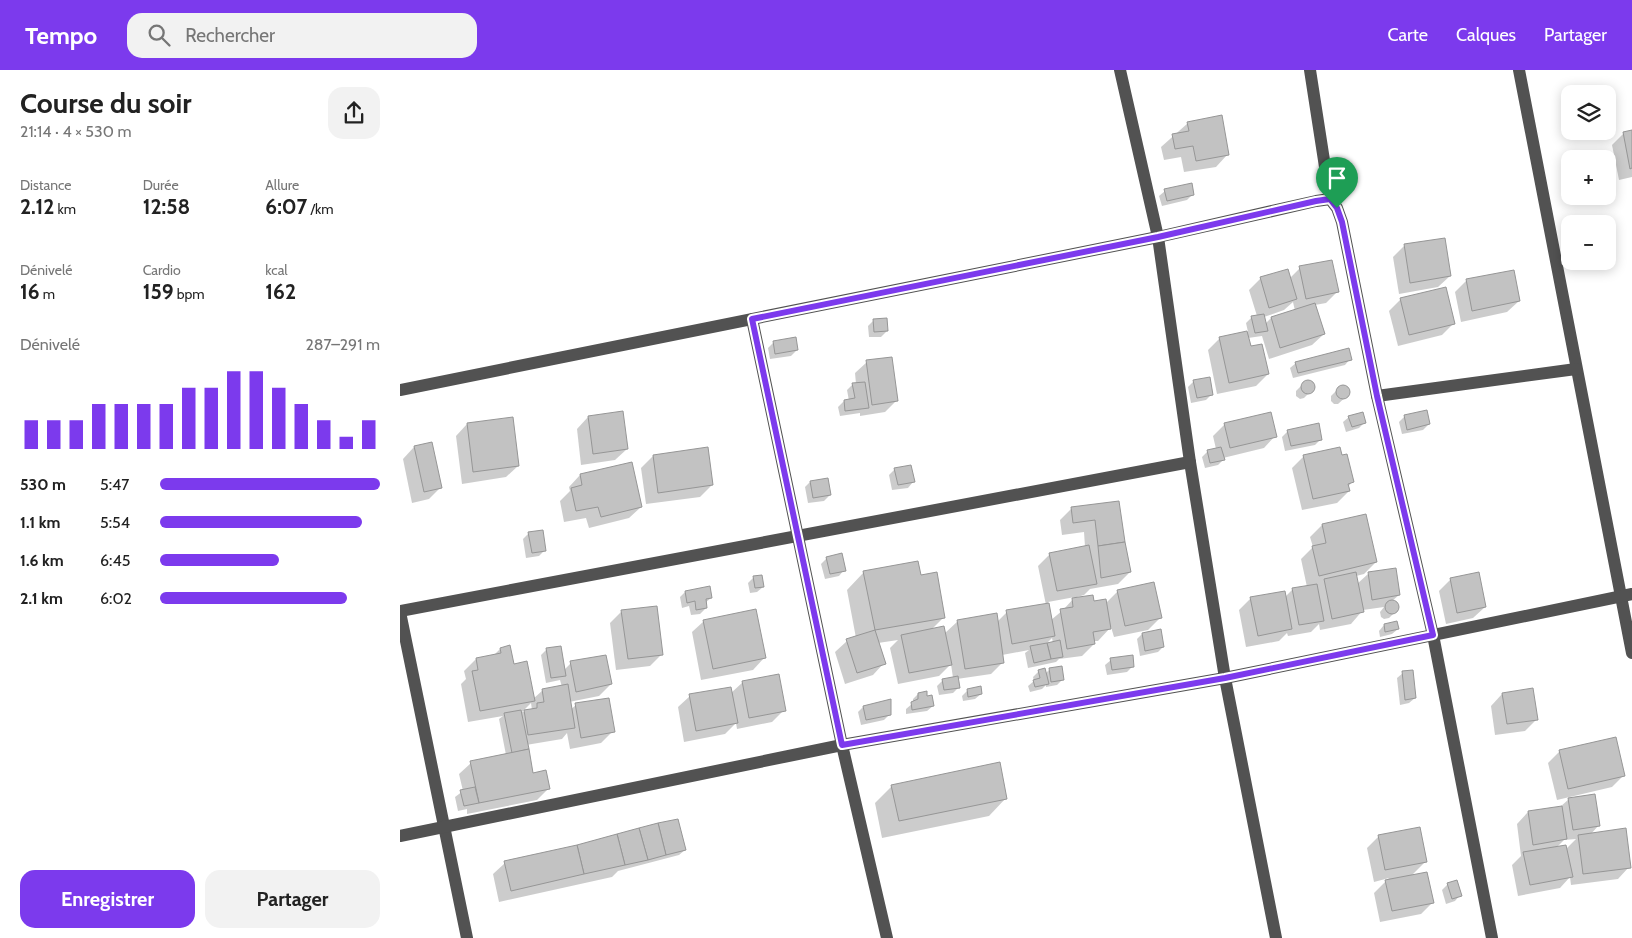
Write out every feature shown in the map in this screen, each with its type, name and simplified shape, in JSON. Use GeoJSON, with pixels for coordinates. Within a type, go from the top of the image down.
{"type":"FeatureCollection","features":[{"type":"Feature","properties":{"kind":"street"},"geometry":{"type":"LineString","coordinates":[[1120,70],[1158,237],[1190,462],[1225,678],[1276,938]]}},
{"type":"Feature","properties":{"kind":"street"},"geometry":{"type":"LineString","coordinates":[[1310,70],[1330,199],[1337,208],[1342,222],[1377,396],[1433,635],[1492,938]]}},
{"type":"Feature","properties":{"kind":"street"},"geometry":{"type":"LineString","coordinates":[[1519,70],[1576,369],[1626,595],[1632,653]]}},
{"type":"Feature","properties":{"kind":"street"},"geometry":{"type":"LineString","coordinates":[[400,390],[1158,237],[1330,199]]}},
{"type":"Feature","properties":{"kind":"street"},"geometry":{"type":"LineString","coordinates":[[752,319],[842,745],[886,938]]}},
{"type":"Feature","properties":{"kind":"street"},"geometry":{"type":"LineString","coordinates":[[1377,396],[1576,369]]}},
{"type":"Feature","properties":{"kind":"street"},"geometry":{"type":"LineString","coordinates":[[468,938],[400,612],[1190,462]]}},
{"type":"Feature","properties":{"kind":"street"},"geometry":{"type":"LineString","coordinates":[[400,836],[842,745],[1225,678],[1626,595]]}},
{"type":"Feature","properties":{"kind":"building"},"geometry":{"type":"Polygon","coordinates":[[[1222,115],[1229,155],[1196,161],[1193,146],[1175,149],[1172,134],[1189,131],[1187,122],[1222,115]]]}},
{"type":"Feature","properties":{"kind":"building"},"geometry":{"type":"Polygon","coordinates":[[[1632,130],[1632,168],[1630,169],[1623,132],[1632,130]]]}},
{"type":"Feature","properties":{"kind":"building"},"geometry":{"type":"Polygon","coordinates":[[[1192,183],[1194,195],[1167,201],[1164,189],[1192,183]]]}},
{"type":"Feature","properties":{"kind":"building"},"geometry":{"type":"Polygon","coordinates":[[[1445,238],[1451,276],[1410,283],[1404,244],[1445,238]]]}},
{"type":"Feature","properties":{"kind":"building"},"geometry":{"type":"Polygon","coordinates":[[[1332,260],[1339,292],[1306,299],[1299,266],[1332,260]]]}},
{"type":"Feature","properties":{"kind":"building"},"geometry":{"type":"Polygon","coordinates":[[[1288,269],[1297,299],[1269,308],[1260,277],[1288,269]]]}},
{"type":"Feature","properties":{"kind":"building"},"geometry":{"type":"Polygon","coordinates":[[[1514,270],[1520,301],[1472,311],[1466,279],[1514,270]]]}},
{"type":"Feature","properties":{"kind":"building"},"geometry":{"type":"Polygon","coordinates":[[[1446,287],[1455,324],[1409,335],[1400,298],[1446,287]]]}},
{"type":"Feature","properties":{"kind":"building"},"geometry":{"type":"Polygon","coordinates":[[[1315,303],[1325,334],[1280,348],[1271,317],[1315,303]]]}},
{"type":"Feature","properties":{"kind":"building"},"geometry":{"type":"Polygon","coordinates":[[[1264,314],[1268,331],[1255,333],[1251,316],[1264,314]]]}},
{"type":"Feature","properties":{"kind":"building"},"geometry":{"type":"Polygon","coordinates":[[[887,318],[888,331],[874,332],[873,319],[887,318]]]}},
{"type":"Feature","properties":{"kind":"building"},"geometry":{"type":"Polygon","coordinates":[[[1247,331],[1251,346],[1262,344],[1269,374],[1229,383],[1219,337],[1247,331]]]}},
{"type":"Feature","properties":{"kind":"building"},"geometry":{"type":"Polygon","coordinates":[[[796,337],[798,350],[775,354],[773,341],[796,337]]]}},
{"type":"Feature","properties":{"kind":"building"},"geometry":{"type":"Polygon","coordinates":[[[1349,348],[1352,360],[1298,373],[1295,362],[1349,348]]]}},
{"type":"Feature","properties":{"kind":"building"},"geometry":{"type":"Polygon","coordinates":[[[892,357],[898,401],[872,405],[866,360],[892,357]]]}},
{"type":"Feature","properties":{"kind":"building"},"geometry":{"type":"Polygon","coordinates":[[[1210,377],[1213,395],[1197,398],[1193,380],[1210,377]]]}},
{"type":"Feature","properties":{"kind":"building"},"geometry":{"type":"Polygon","coordinates":[[[1305,380],[1311,380],[1315,387],[1311,394],[1305,394],[1301,390],[1301,384],[1305,380]]]}},
{"type":"Feature","properties":{"kind":"building"},"geometry":{"type":"Polygon","coordinates":[[[865,382],[869,408],[845,411],[844,400],[855,398],[852,383],[865,382]]]}},
{"type":"Feature","properties":{"kind":"building"},"geometry":{"type":"Polygon","coordinates":[[[1340,385],[1346,385],[1350,392],[1346,399],[1340,399],[1336,395],[1336,389],[1340,385]]]}},
{"type":"Feature","properties":{"kind":"building"},"geometry":{"type":"Polygon","coordinates":[[[1427,410],[1430,424],[1407,430],[1404,415],[1427,410]]]}},
{"type":"Feature","properties":{"kind":"building"},"geometry":{"type":"Polygon","coordinates":[[[623,411],[628,449],[593,454],[588,416],[623,411]]]}},
{"type":"Feature","properties":{"kind":"building"},"geometry":{"type":"Polygon","coordinates":[[[1271,412],[1277,437],[1230,448],[1224,423],[1271,412]]]}},
{"type":"Feature","properties":{"kind":"building"},"geometry":{"type":"Polygon","coordinates":[[[1363,412],[1366,423],[1352,427],[1348,416],[1363,412]]]}},
{"type":"Feature","properties":{"kind":"building"},"geometry":{"type":"Polygon","coordinates":[[[513,417],[519,466],[473,472],[467,423],[513,417]]]}},
{"type":"Feature","properties":{"kind":"building"},"geometry":{"type":"Polygon","coordinates":[[[1319,423],[1322,440],[1291,446],[1287,430],[1319,423]]]}},
{"type":"Feature","properties":{"kind":"building"},"geometry":{"type":"Polygon","coordinates":[[[432,442],[442,488],[424,492],[414,446],[432,442]]]}},
{"type":"Feature","properties":{"kind":"building"},"geometry":{"type":"Polygon","coordinates":[[[708,447],[713,485],[658,493],[653,455],[708,447]]]}},
{"type":"Feature","properties":{"kind":"building"},"geometry":{"type":"Polygon","coordinates":[[[1221,447],[1225,460],[1210,463],[1207,450],[1221,447]]]}},
{"type":"Feature","properties":{"kind":"building"},"geometry":{"type":"Polygon","coordinates":[[[1340,447],[1342,455],[1347,454],[1354,482],[1348,484],[1350,491],[1313,499],[1303,455],[1340,447]]]}},
{"type":"Feature","properties":{"kind":"building"},"geometry":{"type":"Polygon","coordinates":[[[632,462],[642,507],[601,517],[598,507],[576,511],[571,488],[582,485],[580,474],[632,462]]]}},
{"type":"Feature","properties":{"kind":"building"},"geometry":{"type":"Polygon","coordinates":[[[911,465],[915,482],[898,485],[894,468],[911,465]]]}},
{"type":"Feature","properties":{"kind":"building"},"geometry":{"type":"Polygon","coordinates":[[[828,478],[831,495],[813,498],[810,481],[828,478]]]}},
{"type":"Feature","properties":{"kind":"building"},"geometry":{"type":"Polygon","coordinates":[[[1119,501],[1125,542],[1098,546],[1095,520],[1073,523],[1071,507],[1119,501]]]}},
{"type":"Feature","properties":{"kind":"building"},"geometry":{"type":"Polygon","coordinates":[[[1366,514],[1377,562],[1319,576],[1312,546],[1326,543],[1322,524],[1366,514]]]}},
{"type":"Feature","properties":{"kind":"building"},"geometry":{"type":"Polygon","coordinates":[[[543,530],[546,551],[532,553],[528,532],[543,530]]]}},
{"type":"Feature","properties":{"kind":"building"},"geometry":{"type":"Polygon","coordinates":[[[1125,542],[1131,572],[1101,578],[1098,546],[1125,542]]]}},
{"type":"Feature","properties":{"kind":"building"},"geometry":{"type":"Polygon","coordinates":[[[1089,545],[1097,584],[1057,591],[1049,553],[1089,545]]]}},
{"type":"Feature","properties":{"kind":"building"},"geometry":{"type":"Polygon","coordinates":[[[842,553],[846,571],[830,574],[826,557],[842,553]]]}},
{"type":"Feature","properties":{"kind":"building"},"geometry":{"type":"Polygon","coordinates":[[[918,561],[921,575],[937,572],[945,618],[875,630],[863,571],[918,561]]]}},
{"type":"Feature","properties":{"kind":"building"},"geometry":{"type":"Polygon","coordinates":[[[1396,568],[1400,595],[1372,600],[1368,572],[1396,568]]]}},
{"type":"Feature","properties":{"kind":"building"},"geometry":{"type":"Polygon","coordinates":[[[1356,572],[1364,612],[1332,619],[1324,579],[1356,572]]]}},
{"type":"Feature","properties":{"kind":"building"},"geometry":{"type":"Polygon","coordinates":[[[1479,572],[1486,607],[1457,613],[1450,578],[1479,572]]]}},
{"type":"Feature","properties":{"kind":"building"},"geometry":{"type":"Polygon","coordinates":[[[762,575],[764,587],[755,588],[753,576],[762,575]]]}},
{"type":"Feature","properties":{"kind":"building"},"geometry":{"type":"Polygon","coordinates":[[[1154,582],[1162,618],[1125,626],[1117,590],[1154,582]]]}},
{"type":"Feature","properties":{"kind":"building"},"geometry":{"type":"Polygon","coordinates":[[[1317,584],[1324,621],[1299,625],[1292,588],[1317,584]]]}},
{"type":"Feature","properties":{"kind":"building"},"geometry":{"type":"Polygon","coordinates":[[[710,586],[712,598],[706,599],[707,608],[696,610],[695,601],[687,603],[685,591],[710,586]]]}},
{"type":"Feature","properties":{"kind":"building"},"geometry":{"type":"Polygon","coordinates":[[[1285,591],[1292,629],[1258,636],[1250,597],[1285,591]]]}},
{"type":"Feature","properties":{"kind":"building"},"geometry":{"type":"Polygon","coordinates":[[[1093,595],[1094,601],[1106,599],[1111,629],[1093,632],[1095,644],[1067,649],[1060,609],[1073,607],[1072,598],[1093,595]]]}},
{"type":"Feature","properties":{"kind":"building"},"geometry":{"type":"Polygon","coordinates":[[[1392,600],[1397,602],[1399,607],[1397,612],[1392,614],[1387,612],[1385,607],[1387,602],[1392,600]]]}},
{"type":"Feature","properties":{"kind":"building"},"geometry":{"type":"Polygon","coordinates":[[[1049,603],[1055,636],[1012,644],[1006,610],[1049,603]]]}},
{"type":"Feature","properties":{"kind":"building"},"geometry":{"type":"Polygon","coordinates":[[[657,606],[663,655],[628,659],[621,610],[657,606]]]}},
{"type":"Feature","properties":{"kind":"building"},"geometry":{"type":"Polygon","coordinates":[[[756,609],[766,658],[713,669],[703,620],[756,609]]]}},
{"type":"Feature","properties":{"kind":"building"},"geometry":{"type":"Polygon","coordinates":[[[997,613],[1004,663],[965,669],[957,620],[997,613]]]}},
{"type":"Feature","properties":{"kind":"building"},"geometry":{"type":"Polygon","coordinates":[[[1397,621],[1399,629],[1385,632],[1384,624],[1397,621]]]}},
{"type":"Feature","properties":{"kind":"building"},"geometry":{"type":"Polygon","coordinates":[[[944,626],[952,665],[909,673],[901,635],[944,626]]]}},
{"type":"Feature","properties":{"kind":"building"},"geometry":{"type":"Polygon","coordinates":[[[1161,629],[1164,647],[1145,651],[1142,633],[1161,629]]]}},
{"type":"Feature","properties":{"kind":"building"},"geometry":{"type":"Polygon","coordinates":[[[875,630],[886,664],[857,673],[846,639],[875,630]]]}},
{"type":"Feature","properties":{"kind":"building"},"geometry":{"type":"Polygon","coordinates":[[[1060,640],[1063,657],[1051,659],[1047,643],[1060,640]]]}},
{"type":"Feature","properties":{"kind":"building"},"geometry":{"type":"Polygon","coordinates":[[[1047,643],[1051,659],[1034,663],[1030,646],[1047,643]]]}},
{"type":"Feature","properties":{"kind":"building"},"geometry":{"type":"Polygon","coordinates":[[[510,645],[514,664],[527,661],[535,701],[480,711],[472,671],[478,670],[476,658],[501,653],[500,648],[510,645]]]}},
{"type":"Feature","properties":{"kind":"building"},"geometry":{"type":"Polygon","coordinates":[[[561,646],[566,676],[551,678],[546,648],[561,646]]]}},
{"type":"Feature","properties":{"kind":"building"},"geometry":{"type":"Polygon","coordinates":[[[606,655],[612,684],[576,692],[570,661],[606,655]]]}},
{"type":"Feature","properties":{"kind":"building"},"geometry":{"type":"Polygon","coordinates":[[[1133,655],[1134,667],[1112,670],[1110,658],[1133,655]]]}},
{"type":"Feature","properties":{"kind":"building"},"geometry":{"type":"Polygon","coordinates":[[[1062,666],[1064,680],[1051,682],[1049,668],[1062,666]]]}},
{"type":"Feature","properties":{"kind":"building"},"geometry":{"type":"Polygon","coordinates":[[[1045,668],[1049,684],[1035,687],[1033,680],[1040,678],[1038,670],[1045,668]]]}},
{"type":"Feature","properties":{"kind":"building"},"geometry":{"type":"Polygon","coordinates":[[[1413,670],[1416,698],[1405,700],[1402,671],[1413,670]]]}},
{"type":"Feature","properties":{"kind":"building"},"geometry":{"type":"Polygon","coordinates":[[[779,674],[786,711],[749,718],[742,681],[779,674]]]}},
{"type":"Feature","properties":{"kind":"building"},"geometry":{"type":"Polygon","coordinates":[[[958,676],[960,688],[944,690],[942,679],[958,676]]]}},
{"type":"Feature","properties":{"kind":"building"},"geometry":{"type":"Polygon","coordinates":[[[568,684],[575,728],[528,735],[524,710],[537,708],[537,703],[544,702],[542,689],[568,684]]]}},
{"type":"Feature","properties":{"kind":"building"},"geometry":{"type":"Polygon","coordinates":[[[981,686],[982,694],[968,697],[967,689],[981,686]]]}},
{"type":"Feature","properties":{"kind":"building"},"geometry":{"type":"Polygon","coordinates":[[[731,687],[738,723],[696,731],[689,694],[731,687]]]}},
{"type":"Feature","properties":{"kind":"building"},"geometry":{"type":"Polygon","coordinates":[[[1533,688],[1538,720],[1507,724],[1502,693],[1533,688]]]}},
{"type":"Feature","properties":{"kind":"building"},"geometry":{"type":"Polygon","coordinates":[[[927,691],[927,696],[932,695],[934,706],[912,710],[911,702],[918,699],[918,693],[927,691]]]}},
{"type":"Feature","properties":{"kind":"building"},"geometry":{"type":"Polygon","coordinates":[[[609,698],[615,732],[581,738],[575,703],[609,698]]]}},
{"type":"Feature","properties":{"kind":"building"},"geometry":{"type":"Polygon","coordinates":[[[891,699],[891,715],[866,720],[863,706],[891,699]]]}},
{"type":"Feature","properties":{"kind":"building"},"geometry":{"type":"Polygon","coordinates":[[[521,710],[529,749],[512,753],[504,713],[521,710]]]}},
{"type":"Feature","properties":{"kind":"building"},"geometry":{"type":"Polygon","coordinates":[[[1616,737],[1625,776],[1568,789],[1559,750],[1616,737]]]}},
{"type":"Feature","properties":{"kind":"building"},"geometry":{"type":"Polygon","coordinates":[[[529,749],[533,773],[546,770],[550,789],[479,803],[470,761],[529,749]]]}},
{"type":"Feature","properties":{"kind":"building"},"geometry":{"type":"Polygon","coordinates":[[[1000,762],[1007,799],[899,821],[891,785],[1000,762]]]}},
{"type":"Feature","properties":{"kind":"building"},"geometry":{"type":"Polygon","coordinates":[[[475,787],[479,803],[464,806],[460,790],[475,787]]]}},
{"type":"Feature","properties":{"kind":"building"},"geometry":{"type":"Polygon","coordinates":[[[1595,794],[1600,826],[1573,830],[1568,798],[1595,794]]]}},
{"type":"Feature","properties":{"kind":"building"},"geometry":{"type":"Polygon","coordinates":[[[1562,806],[1567,839],[1533,845],[1528,811],[1562,806]]]}},
{"type":"Feature","properties":{"kind":"building"},"geometry":{"type":"Polygon","coordinates":[[[678,819],[686,850],[666,855],[658,823],[678,819]]]}},
{"type":"Feature","properties":{"kind":"building"},"geometry":{"type":"Polygon","coordinates":[[[658,823],[666,855],[648,860],[639,828],[658,823]]]}},
{"type":"Feature","properties":{"kind":"building"},"geometry":{"type":"Polygon","coordinates":[[[1420,827],[1427,862],[1385,870],[1378,835],[1420,827]]]}},
{"type":"Feature","properties":{"kind":"building"},"geometry":{"type":"Polygon","coordinates":[[[639,828],[648,860],[625,865],[617,834],[639,828]]]}},
{"type":"Feature","properties":{"kind":"building"},"geometry":{"type":"Polygon","coordinates":[[[1626,828],[1631,868],[1583,874],[1578,835],[1626,828]]]}},
{"type":"Feature","properties":{"kind":"building"},"geometry":{"type":"Polygon","coordinates":[[[617,834],[625,865],[584,874],[577,845],[617,834]]]}},
{"type":"Feature","properties":{"kind":"building"},"geometry":{"type":"Polygon","coordinates":[[[577,845],[584,874],[511,891],[504,861],[577,845]]]}},
{"type":"Feature","properties":{"kind":"building"},"geometry":{"type":"Polygon","coordinates":[[[1566,845],[1573,877],[1530,885],[1523,852],[1566,845]]]}},
{"type":"Feature","properties":{"kind":"building"},"geometry":{"type":"Polygon","coordinates":[[[1427,872],[1434,903],[1392,911],[1385,880],[1427,872]]]}},
{"type":"Feature","properties":{"kind":"building"},"geometry":{"type":"Polygon","coordinates":[[[1457,880],[1462,896],[1452,899],[1447,883],[1457,880]]]}},
{"type":"Feature","properties":{"kind":"route"},"geometry":{"type":"LineString","coordinates":[[1330,199],[1337,208],[1342,222],[1377,396],[1433,635],[1225,678],[1134,692],[842,745],[752,319],[1158,237],[1316,201],[1330,199]]}}]}
